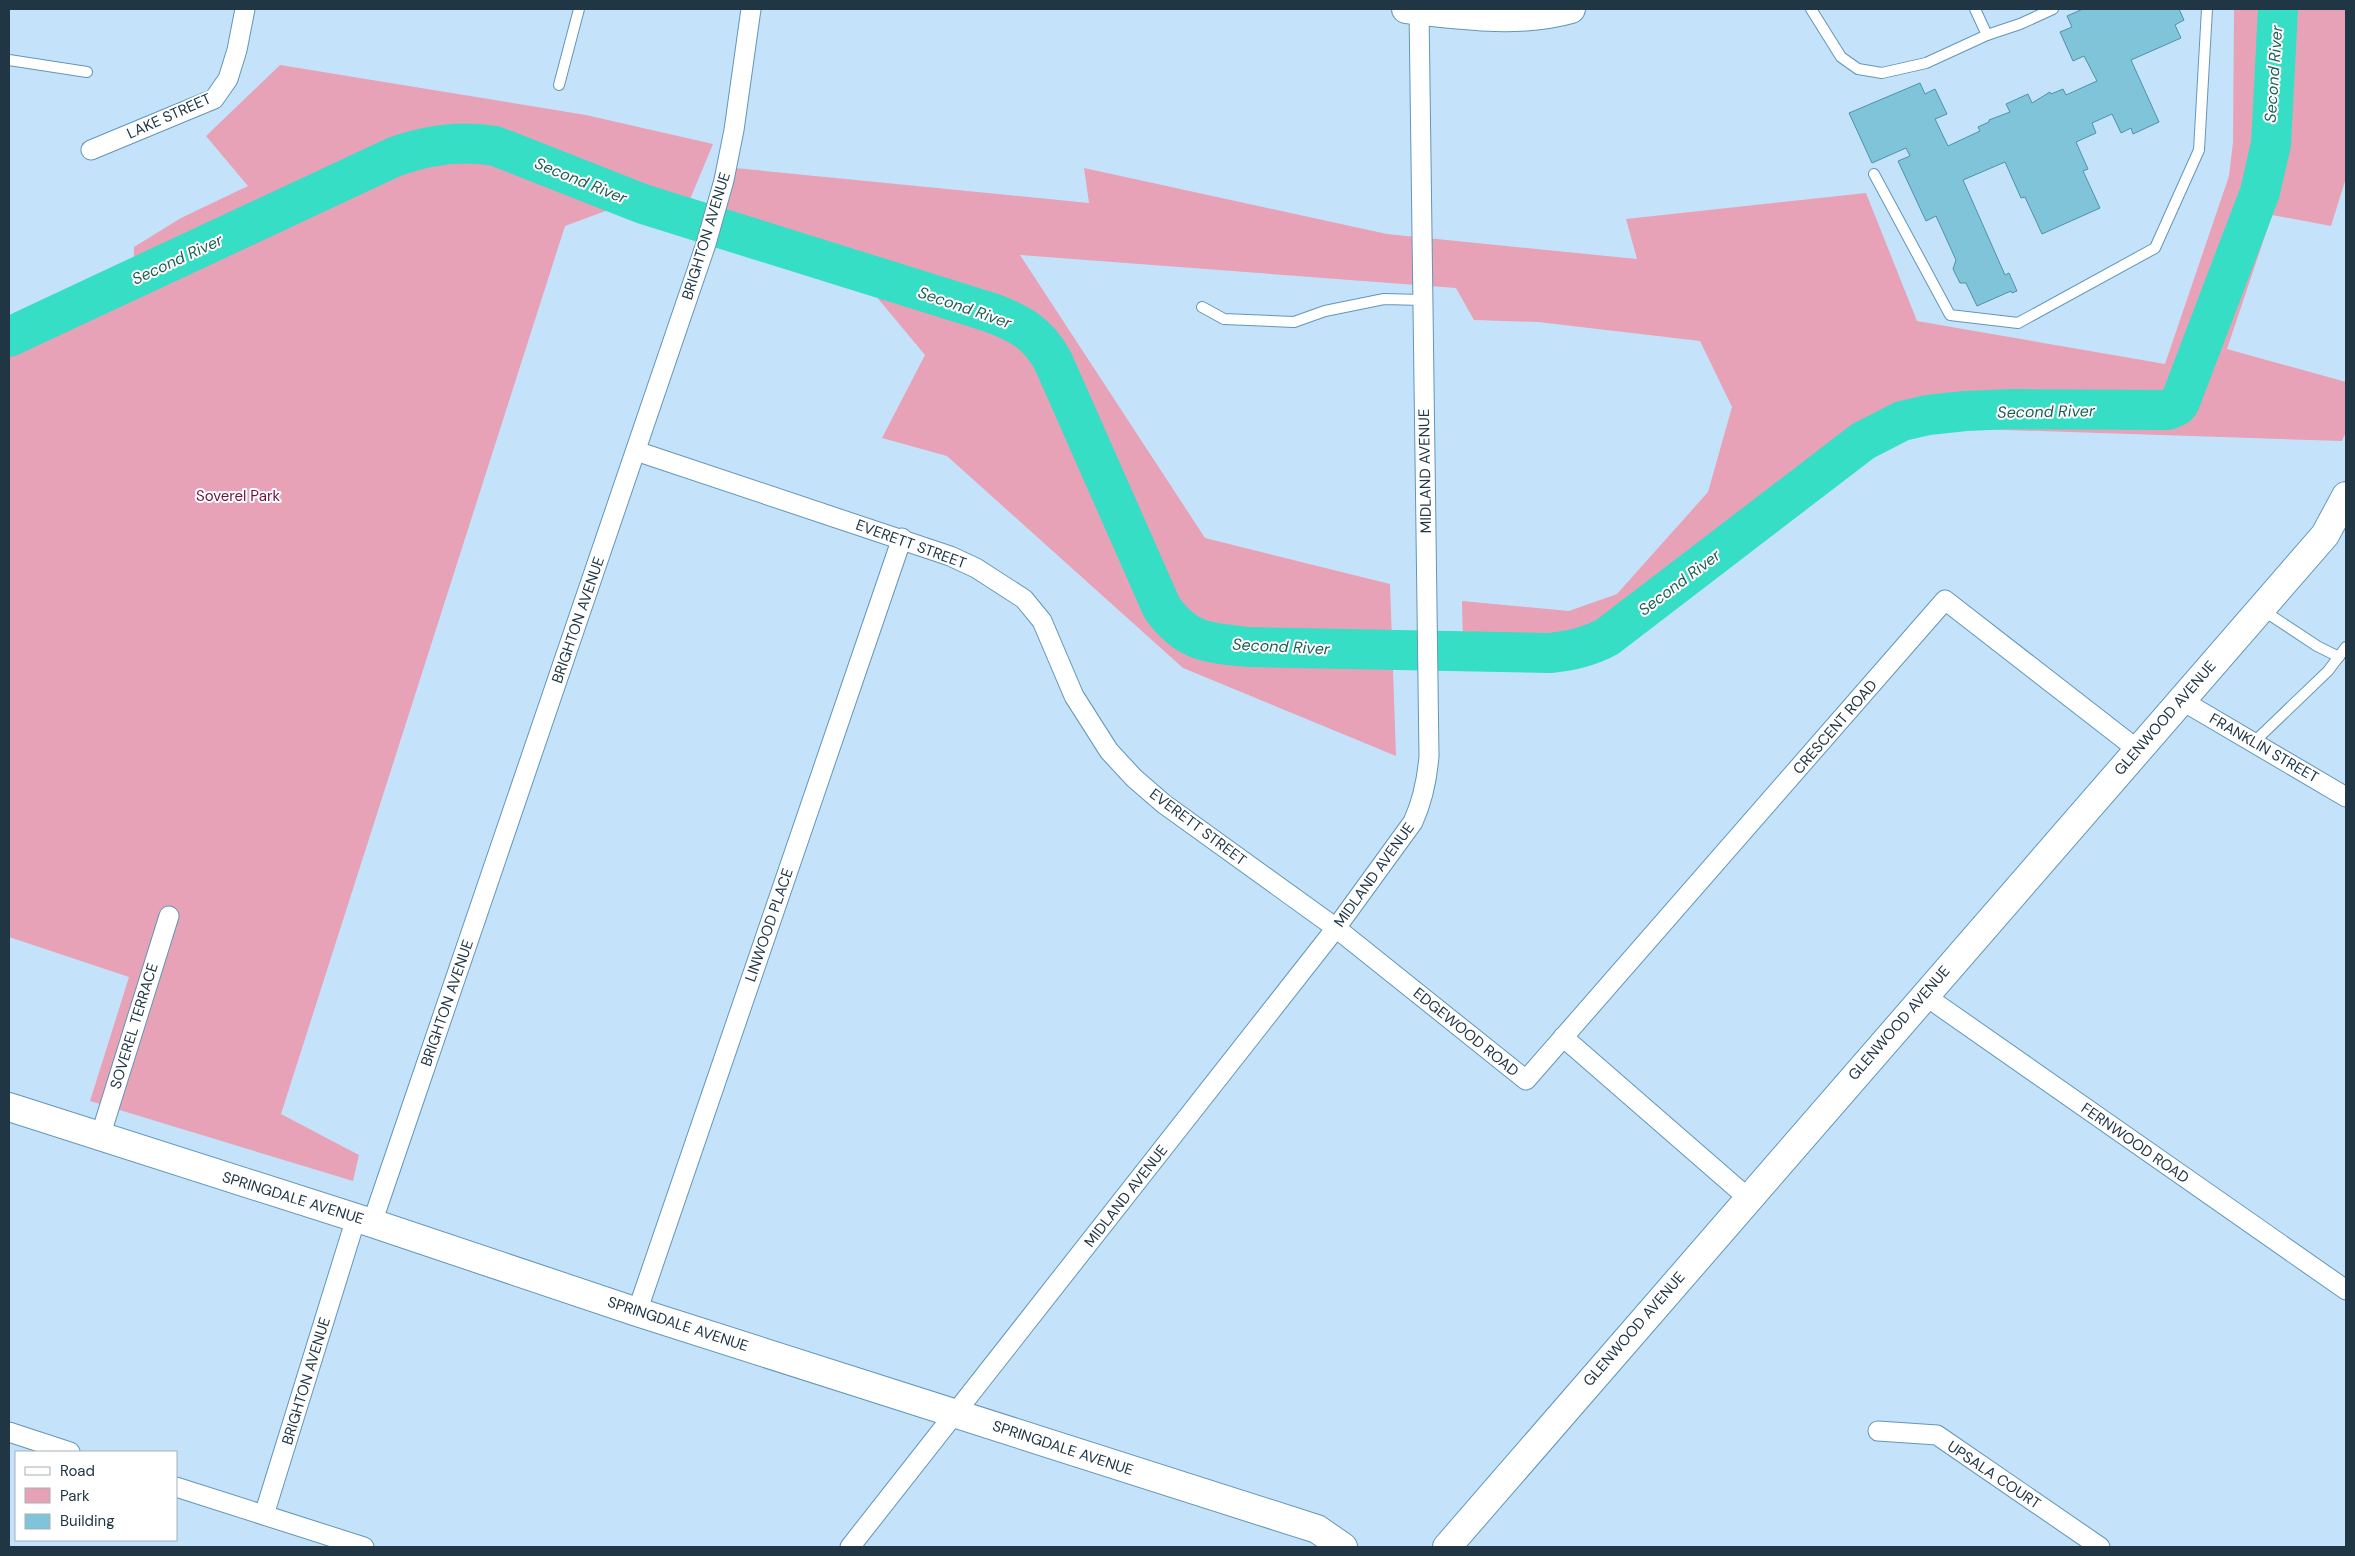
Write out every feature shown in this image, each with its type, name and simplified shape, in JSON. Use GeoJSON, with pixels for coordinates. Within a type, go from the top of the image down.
{"type":"FeatureCollection","features":[{"type":"Feature","properties":{"kind":"street","name":"LAKE STREET"},"geometry":{"type":"LineString","coordinates":[[91,150],[214,100],[228,79],[237,50],[245,9]]}},
{"type":"Feature","properties":{"kind":"street","name":"BRIGHTON AVENUE"},"geometry":{"type":"LineString","coordinates":[[264,1515],[364,1220],[636,451],[706,244],[717,206],[734,130],[751,9]]}},
{"type":"Feature","properties":{"kind":"street"},"geometry":{"type":"LineString","coordinates":[[1415,9],[1514,17],[1542,16],[1571,9]]}},
{"type":"Feature","properties":{"kind":"street","name":"MIDLAND AVENUE"},"geometry":{"type":"LineString","coordinates":[[850,1547],[1336,928],[1414,822],[1422,802],[1428,781],[1429,756],[1423,300],[1415,9]]}},
{"type":"Feature","properties":{"kind":"street","name":"EVERETT STREET"},"geometry":{"type":"LineString","coordinates":[[636,451],[902,538],[950,556],[976,568],[1024,599],[1042,621],[1074,696],[1109,751],[1134,778],[1164,804],[1336,928]]}},
{"type":"Feature","properties":{"kind":"street","name":"GLENWOOD AVENUE"},"geometry":{"type":"LineString","coordinates":[[1446,1547],[2325,534],[2346,496]]}},
{"type":"Feature","properties":{"kind":"street","name":"LINWOOD PLACE"},"geometry":{"type":"LineString","coordinates":[[637,1312],[902,538]]}},
{"type":"Feature","properties":{"kind":"street","name":"CRESCENT ROAD"},"geometry":{"type":"LineString","coordinates":[[1563,1037],[1945,600],[2138,750]]}},
{"type":"Feature","properties":{"kind":"street","name":"FRANKLIN STREET"},"geometry":{"type":"LineString","coordinates":[[2181,700],[2346,796]]}},
{"type":"Feature","properties":{"kind":"street","name":"SOVEREL TERRACE"},"geometry":{"type":"LineString","coordinates":[[100,1137],[169,916]]}},
{"type":"Feature","properties":{"kind":"street","name":"EDGEWOOD ROAD"},"geometry":{"type":"LineString","coordinates":[[1336,928],[1526,1080],[1563,1037]]}},
{"type":"Feature","properties":{"kind":"street","name":"FERNWOOD ROAD"},"geometry":{"type":"LineString","coordinates":[[1924,995],[2346,1290]]}},
{"type":"Feature","properties":{"kind":"street"},"geometry":{"type":"LineString","coordinates":[[1563,1037],[1748,1198]]}},
{"type":"Feature","properties":{"kind":"street","name":"SPRINGDALE AVENUE"},"geometry":{"type":"LineString","coordinates":[[9,1107],[364,1220],[637,1312],[1317,1529],[1343,1547]]}},
{"type":"Feature","properties":{"kind":"street","name":"UPSALA COURT"},"geometry":{"type":"LineString","coordinates":[[1878,1431],[1937,1435],[2100,1547]]}},
{"type":"Feature","properties":{"kind":"street"},"geometry":{"type":"LineString","coordinates":[[9,1432],[67,1451]]}},
{"type":"Feature","properties":{"kind":"street"},"geometry":{"type":"LineString","coordinates":[[178,1488],[364,1547]]}},
{"type":"Feature","properties":{"kind":"lane"},"geometry":{"type":"LineString","coordinates":[[559,86],[579,9]]}},
{"type":"Feature","properties":{"kind":"lane"},"geometry":{"type":"LineString","coordinates":[[1811,9],[1841,57],[1858,69],[1882,73],[1926,63],[1987,35],[2020,24],[2053,9]]}},
{"type":"Feature","properties":{"kind":"lane"},"geometry":{"type":"LineString","coordinates":[[1975,9],[1987,35]]}},
{"type":"Feature","properties":{"kind":"lane"},"geometry":{"type":"LineString","coordinates":[[1874,174],[1950,315],[2018,323],[2155,248],[2198,150],[2206,9]]}},
{"type":"Feature","properties":{"kind":"lane"},"geometry":{"type":"LineString","coordinates":[[9,60],[87,72]]}},
{"type":"Feature","properties":{"kind":"lane"},"geometry":{"type":"LineString","coordinates":[[1202,307],[1224,319],[1294,322],[1325,311],[1384,299],[1423,300]]}},
{"type":"Feature","properties":{"kind":"lane"},"geometry":{"type":"LineString","coordinates":[[2261,608],[2317,646],[2339,657]]}},
{"type":"Feature","properties":{"kind":"lane"},"geometry":{"type":"LineString","coordinates":[[2254,742],[2328,671],[2346,648]]}},
{"type":"Feature","properties":{"kind":"green space"},"geometry":{"type":"Polygon","coordinates":[[[2234,9],[2346,9],[2346,178],[2331,226],[2272,215],[2227,349],[2346,382],[2346,432],[2342,441],[1914,427],[1604,645],[1463,646],[1462,601],[1569,611],[1617,594],[1708,492],[1732,407],[1700,341],[1538,322],[1474,320],[1456,288],[1020,255],[1205,538],[1390,584],[1396,756],[1183,668],[947,456],[882,438],[925,355],[870,289],[755,251],[713,240],[735,168],[1089,203],[1084,168],[1387,234],[1637,259],[1626,219],[1866,193],[1917,321],[2165,364],[2229,176],[2233,142],[2234,9]]]}},
{"type":"Feature","properties":{"kind":"green space","name":"Soverel Park"},"geometry":{"type":"Polygon","coordinates":[[[280,65],[586,115],[713,144],[681,221],[619,206],[565,226],[281,1114],[359,1155],[353,1181],[90,1101],[129,977],[9,937],[9,350],[133,293],[134,247],[181,218],[248,186],[206,136],[280,65]]]}},
{"type":"Feature","properties":{"kind":"building"},"geometry":{"type":"Polygon","coordinates":[[[2083,9],[2179,9],[2184,20],[2175,25],[2181,38],[2131,60],[2159,122],[2133,134],[2131,128],[2121,133],[2112,114],[2092,123],[2096,133],[2076,142],[2088,169],[2083,171],[2100,208],[2042,234],[2025,197],[2021,198],[2005,162],[1963,180],[2005,275],[2009,273],[2017,291],[2012,293],[2011,291],[1977,306],[1966,283],[1960,283],[1953,269],[1956,260],[1936,216],[1926,221],[1898,161],[1910,156],[1906,148],[1872,163],[1849,113],[1920,83],[1925,94],[1935,89],[1947,114],[1935,119],[1948,146],[1980,131],[1978,127],[1989,122],[1989,120],[2010,112],[2006,104],[2028,94],[2032,103],[2050,92],[2051,94],[2063,89],[2066,95],[2097,81],[2084,56],[2073,61],[2060,32],[2072,27],[2067,16],[2083,9]]]}},
{"type":"Feature","properties":{"kind":"waterway","name":"Second River"},"geometry":{"type":"LineString","coordinates":[[9,337],[394,157],[419,149],[444,145],[482,144],[495,146],[643,204],[989,312],[1009,320],[1026,330],[1041,343],[1053,361],[1162,608],[1171,620],[1190,635],[1210,642],[1249,647],[1550,653],[1573,650],[1607,637],[1863,441],[1902,421],[1928,415],[1965,411],[2012,409],[2168,410],[2177,406],[2260,192],[2271,144],[2278,9]]}}]}
